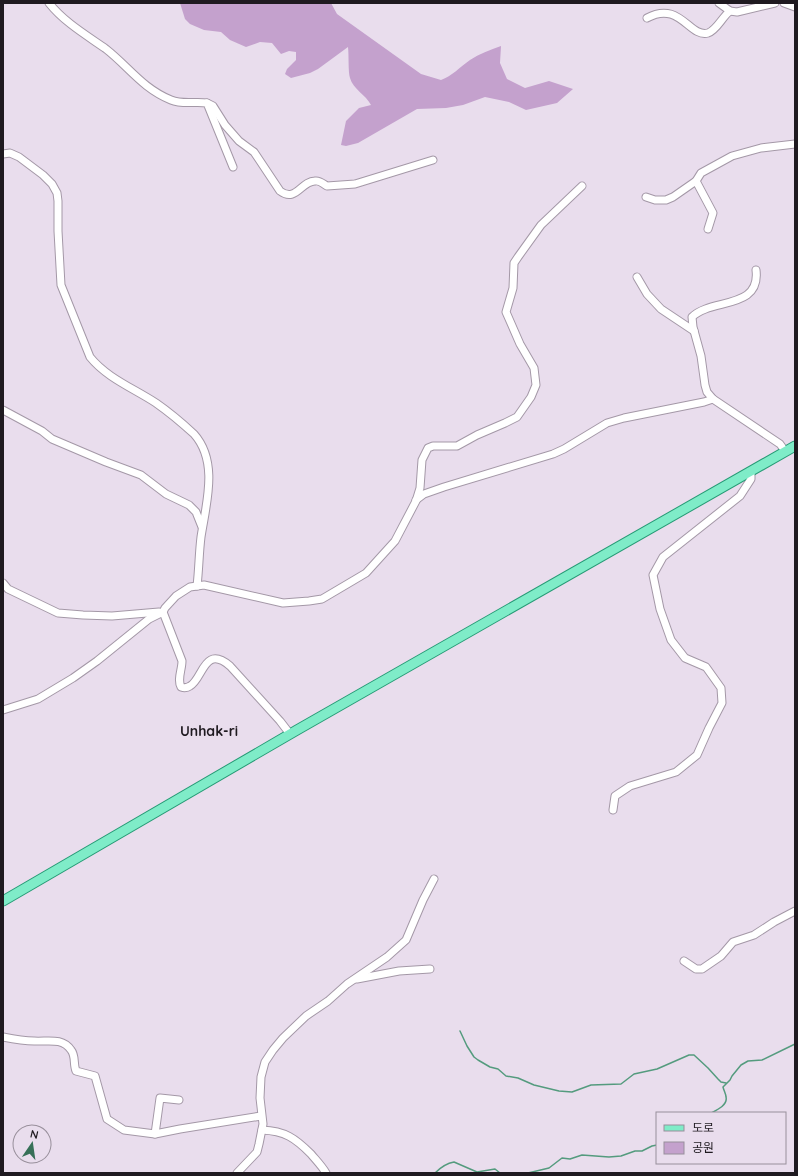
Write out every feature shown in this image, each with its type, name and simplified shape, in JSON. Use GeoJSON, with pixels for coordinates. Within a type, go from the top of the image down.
{"type":"FeatureCollection","features":[{"type":"Feature","properties":{"kind":"main road"},"geometry":{"type":"LineString","coordinates":[[3,901],[290,734],[795,446]]}},
{"type":"Feature","properties":{"kind":"street"},"geometry":{"type":"LineString","coordinates":[[49,3],[57,13],[86,37],[106,50],[154,92],[173,101],[208,103],[213,106],[239,141],[254,152],[280,191],[284,194],[288,195],[296,193],[315,181],[320,181],[327,186],[355,184],[433,160]]}},
{"type":"Feature","properties":{"kind":"street"},"geometry":{"type":"LineString","coordinates":[[719,3],[730,11],[746,10],[775,3]]}},
{"type":"Feature","properties":{"kind":"street"},"geometry":{"type":"LineString","coordinates":[[784,3],[795,7]]}},
{"type":"Feature","properties":{"kind":"street"},"geometry":{"type":"LineString","coordinates":[[647,18],[658,14],[670,14],[682,19],[697,32],[709,33],[730,11]]}},
{"type":"Feature","properties":{"kind":"street"},"geometry":{"type":"LineString","coordinates":[[208,103],[233,167]]}},
{"type":"Feature","properties":{"kind":"street"},"geometry":{"type":"LineString","coordinates":[[646,197],[655,200],[666,200],[673,197],[696,181],[701,173],[732,156],[762,148],[795,144]]}},
{"type":"Feature","properties":{"kind":"street"},"geometry":{"type":"LineString","coordinates":[[3,154],[10,153],[19,157],[43,175],[52,184],[56,193],[58,201],[61,285],[90,357],[119,382],[157,403],[199,439],[208,462],[208,496],[200,546],[197,586]]}},
{"type":"Feature","properties":{"kind":"street"},"geometry":{"type":"LineString","coordinates":[[696,181],[713,213],[708,229]]}},
{"type":"Feature","properties":{"kind":"street"},"geometry":{"type":"LineString","coordinates":[[3,710],[38,699],[73,678],[149,619],[163,612],[176,596],[190,587],[204,585],[283,603],[322,600],[366,573],[386,553],[395,541],[416,500],[420,488],[422,460],[428,448],[433,446],[457,446],[476,435],[517,417],[534,391],[536,379],[534,368],[520,344],[506,312],[513,288],[514,263],[541,225],[582,186]]}},
{"type":"Feature","properties":{"kind":"street"},"geometry":{"type":"LineString","coordinates":[[756,270],[756,284],[750,292],[734,302],[702,310],[692,317],[694,332],[701,356],[705,385],[707,392],[712,399],[780,444],[785,451]]}},
{"type":"Feature","properties":{"kind":"street"},"geometry":{"type":"LineString","coordinates":[[637,277],[647,294],[662,310],[694,332]]}},
{"type":"Feature","properties":{"kind":"street"},"geometry":{"type":"LineString","coordinates":[[416,500],[424,494],[444,487],[553,454],[607,424],[624,418],[704,402],[712,399]]}},
{"type":"Feature","properties":{"kind":"street"},"geometry":{"type":"LineString","coordinates":[[3,410],[42,431],[52,439],[125,470],[141,475],[166,494],[189,505],[196,512],[203,528]]}},
{"type":"Feature","properties":{"kind":"street"},"geometry":{"type":"LineString","coordinates":[[613,810],[615,796],[630,786],[676,772],[697,755],[722,703],[721,688],[706,666],[685,658],[671,640],[660,609],[653,575],[663,558],[740,496],[751,479],[750,471]]}},
{"type":"Feature","properties":{"kind":"street"},"geometry":{"type":"LineString","coordinates":[[3,583],[8,589],[58,613],[112,616],[163,612]]}},
{"type":"Feature","properties":{"kind":"street"},"geometry":{"type":"LineString","coordinates":[[163,612],[182,661],[180,680],[181,687],[185,688],[192,685],[203,666],[208,662],[217,659],[222,660],[230,666],[290,734]]}},
{"type":"Feature","properties":{"kind":"street"},"geometry":{"type":"LineString","coordinates":[[237,1173],[257,1152],[262,1130],[260,1098],[261,1077],[265,1062],[273,1050],[306,1016],[387,957],[406,940],[423,900],[434,879]]}},
{"type":"Feature","properties":{"kind":"street"},"geometry":{"type":"LineString","coordinates":[[684,961],[696,969],[702,969],[721,956],[733,942],[754,935],[795,911]]}},
{"type":"Feature","properties":{"kind":"street"},"geometry":{"type":"LineString","coordinates":[[355,979],[399,971],[430,969]]}},
{"type":"Feature","properties":{"kind":"street"},"geometry":{"type":"LineString","coordinates":[[3,1037],[16,1040],[54,1040],[68,1046],[72,1052],[76,1070],[95,1076],[106,1119],[124,1130],[156,1134],[261,1116]]}},
{"type":"Feature","properties":{"kind":"street"},"geometry":{"type":"LineString","coordinates":[[156,1134],[160,1098],[179,1100]]}},
{"type":"Feature","properties":{"kind":"street"},"geometry":{"type":"LineString","coordinates":[[262,1130],[279,1132],[295,1139],[319,1162],[326,1173]]}},
{"type":"Feature","properties":{"kind":"green space"},"geometry":{"type":"Polygon","coordinates":[[[180,3],[331,3],[337,14],[421,74],[441,80],[452,74],[473,58],[501,46],[500,63],[507,79],[525,88],[549,81],[573,89],[557,103],[526,110],[509,102],[485,97],[463,105],[446,108],[417,109],[358,143],[346,146],[341,145],[346,121],[359,108],[371,105],[350,78],[348,47],[318,69],[310,73],[291,78],[285,74],[287,69],[296,60],[296,52],[289,51],[281,54],[272,43],[260,42],[246,47],[230,40],[221,32],[204,30],[190,24],[185,19],[180,3]]]}},
{"type":"Feature","properties":{"kind":"waterway"},"geometry":{"type":"LineString","coordinates":[[460,1031],[467,1046],[474,1057],[478,1060],[490,1067],[498,1069],[506,1076],[518,1078],[534,1085],[559,1091],[572,1092],[591,1085],[621,1084],[634,1074],[657,1069],[689,1055],[694,1055],[721,1082],[726,1083]]}},
{"type":"Feature","properties":{"kind":"waterway"},"geometry":{"type":"LineString","coordinates":[[713,1112],[724,1105],[726,1096],[723,1087],[741,1065],[748,1061],[762,1060],[795,1044]]}},
{"type":"Feature","properties":{"kind":"waterway"},"geometry":{"type":"LineString","coordinates":[[528,1173],[549,1168],[562,1158],[570,1159],[582,1155],[609,1157],[621,1156],[635,1151],[642,1151],[656,1145]]}},
{"type":"Feature","properties":{"kind":"waterway"},"geometry":{"type":"LineString","coordinates":[[435,1173],[449,1163],[454,1162],[477,1172],[495,1169],[500,1173]]}},
{"type":"Feature","properties":{"kind":"waterway"},"geometry":{"type":"LineString","coordinates":[[514,1173],[519,1173]]}},
{"type":"Feature","properties":{"kind":"district","name":"Unhak-ri"},"geometry":{"type":"Point","coordinates":[209,731]}}]}
